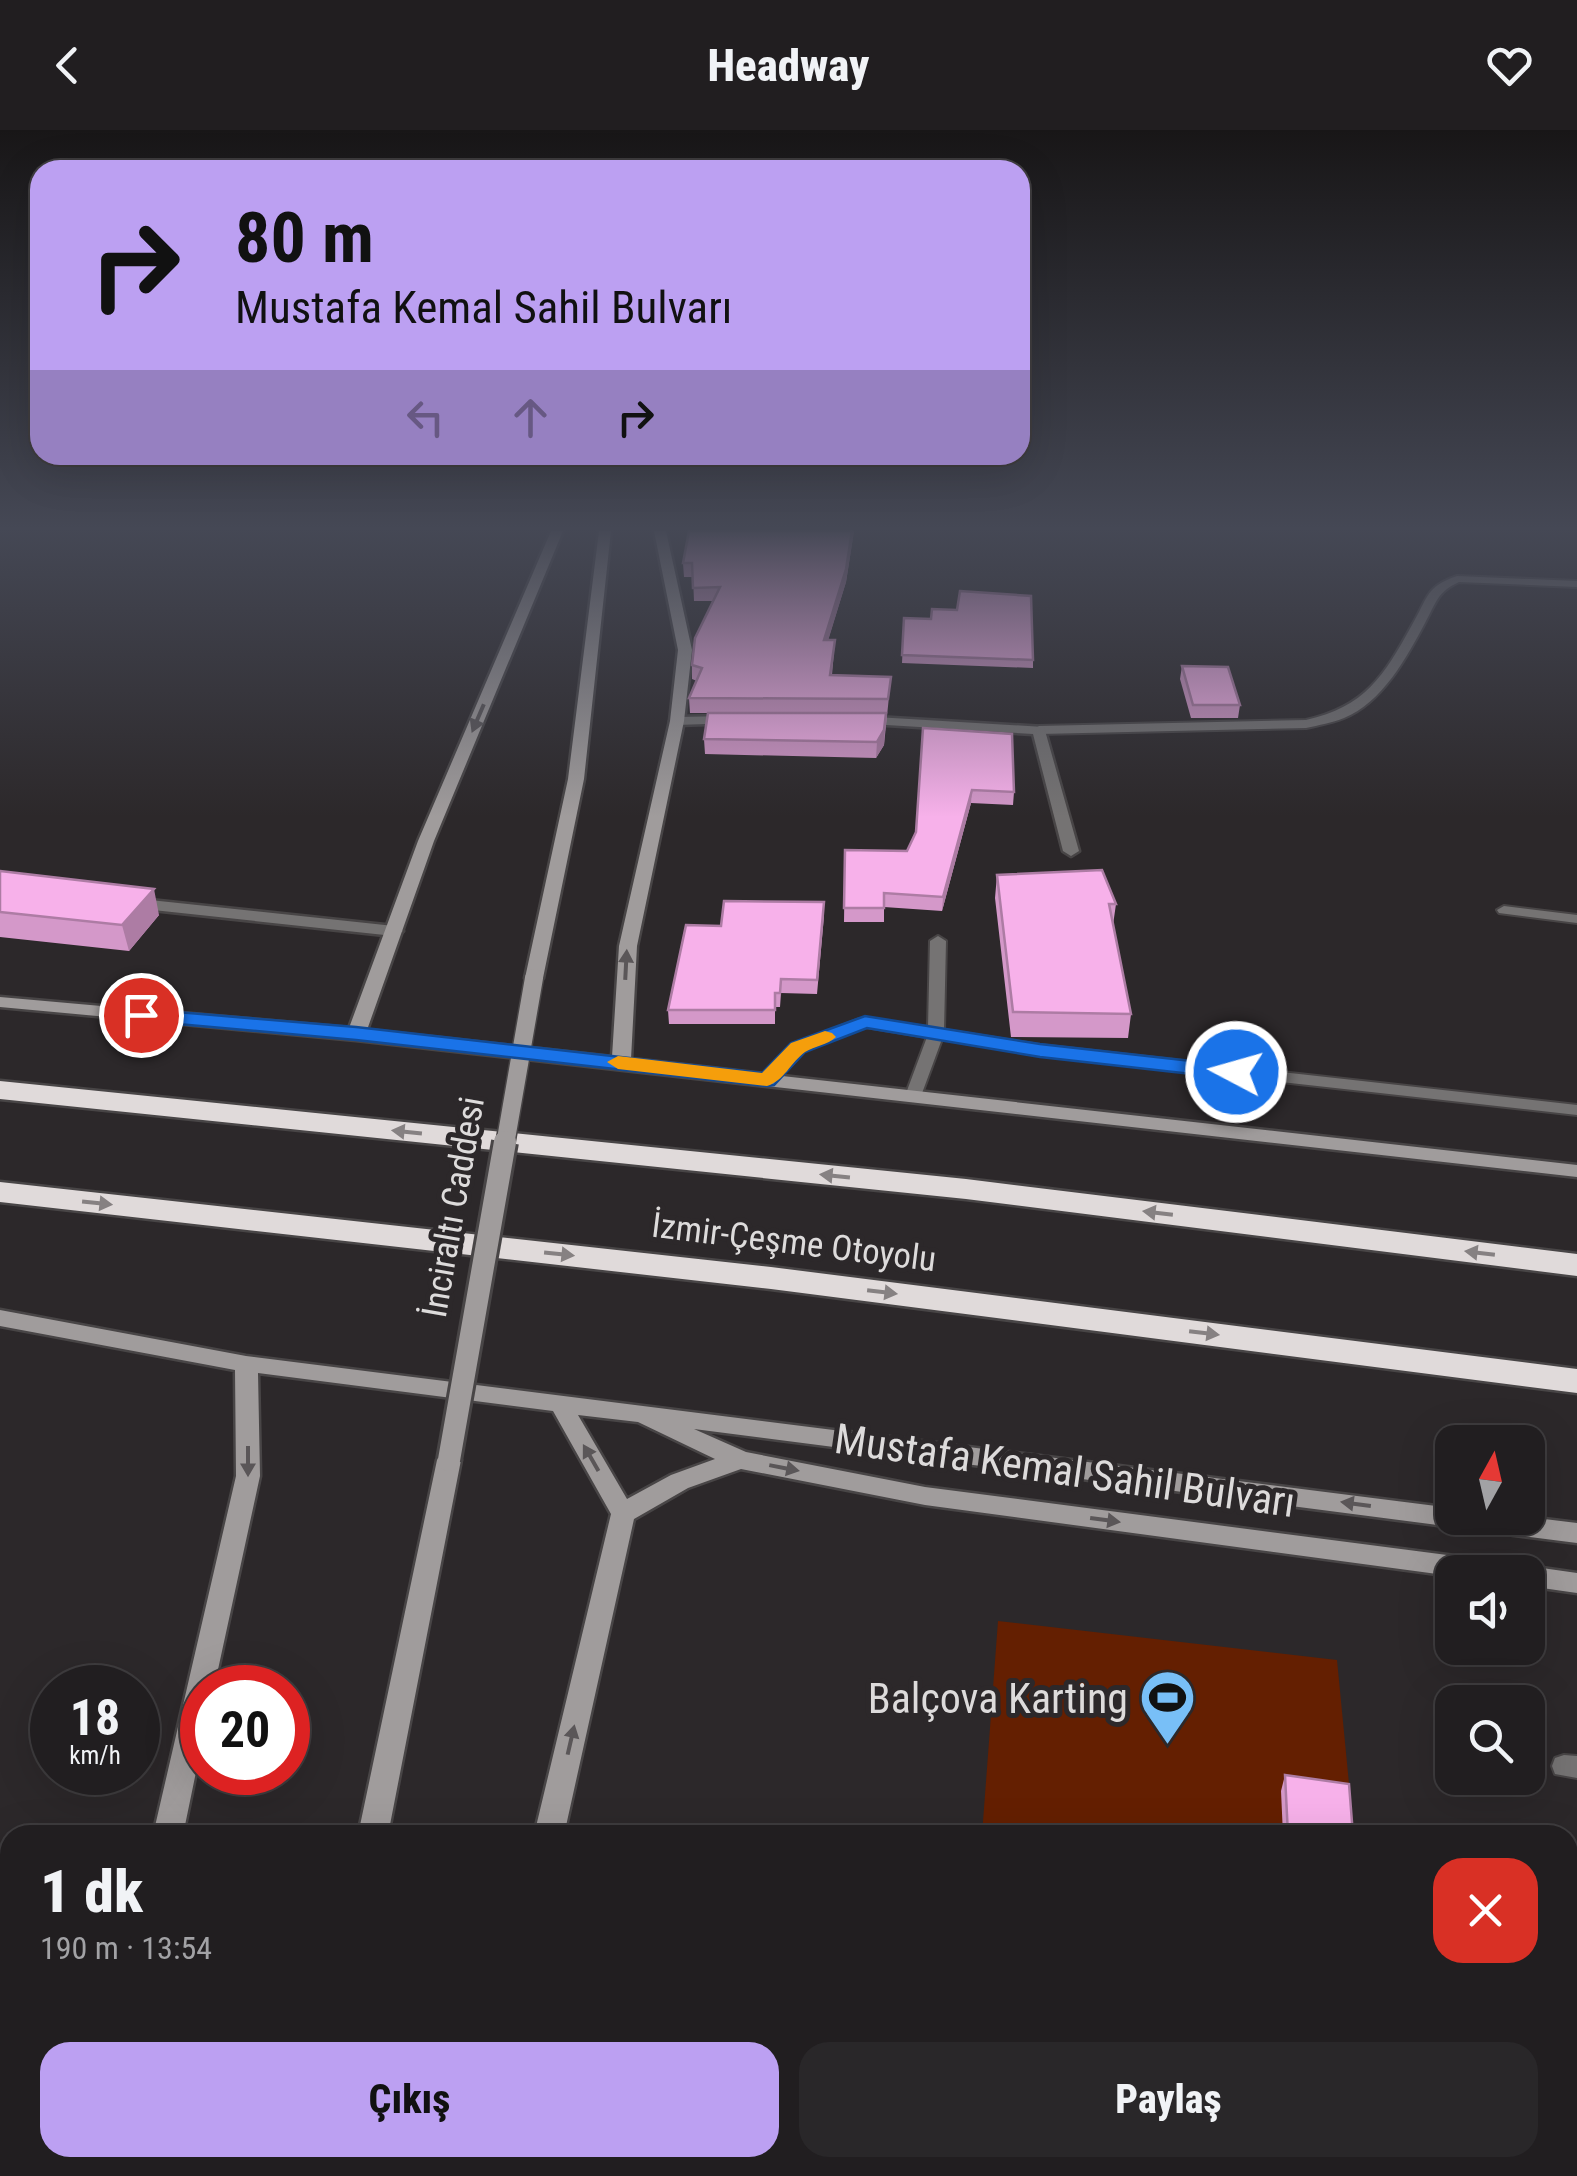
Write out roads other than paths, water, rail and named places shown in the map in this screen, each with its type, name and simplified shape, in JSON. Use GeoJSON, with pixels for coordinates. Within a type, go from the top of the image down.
{"type":"FeatureCollection","features":[{"type":"Feature","properties":{"kind":"highway","name":"İzmir-Çeşme Otoyolu"},"geometry":{"type":"LineString","coordinates":[[0,1090],[966,1189],[1577,1265]]}},
{"type":"Feature","properties":{"kind":"highway","name":"İzmir-Çeşme Otoyolu"},"geometry":{"type":"LineString","coordinates":[[0,1192],[772,1278],[1577,1381]]}},
{"type":"Feature","properties":{"kind":"main road"},"geometry":{"type":"LineString","coordinates":[[356,1034],[426,841],[517,626]]}},
{"type":"Feature","properties":{"kind":"main road","name":"İnciraltı Caddesi"},"geometry":{"type":"LineString","coordinates":[[376,1825],[449,1460],[534,978],[576,780],[594,626]]}},
{"type":"Feature","properties":{"kind":"main road"},"geometry":{"type":"LineString","coordinates":[[621,1063],[628,946],[678,721],[684,650],[679,626]]}},
{"type":"Feature","properties":{"kind":"main road"},"geometry":{"type":"LineString","coordinates":[[0,1002],[356,1034],[1577,1171]]}},
{"type":"Feature","properties":{"kind":"main road","name":"Mustafa Kemal Sahil Bulvarı"},"geometry":{"type":"LineString","coordinates":[[4,1321],[246,1364],[1435,1514]]}},
{"type":"Feature","properties":{"kind":"main road"},"geometry":{"type":"LineString","coordinates":[[170,1825],[248,1476],[246,1364]]}},
{"type":"Feature","properties":{"kind":"main road"},"geometry":{"type":"LineString","coordinates":[[551,1825],[623,1514],[559,1402]]}},
{"type":"Feature","properties":{"kind":"main road","name":"Mustafa Kemal Sahil Bulvarı"},"geometry":{"type":"LineString","coordinates":[[628,1410],[741,1460],[925,1496],[1435,1563]]}},
{"type":"Feature","properties":{"kind":"main road"},"geometry":{"type":"LineString","coordinates":[[623,1514],[668,1486],[741,1460]]}},
{"type":"Feature","properties":{"kind":"main road","name":"Mustafa Kemal Sahil Bulvarı"},"geometry":{"type":"LineString","coordinates":[[1545,1529],[1577,1533]]}},
{"type":"Feature","properties":{"kind":"main road"},"geometry":{"type":"LineString","coordinates":[[1545,1578],[1577,1583]]}},
{"type":"Feature","properties":{"kind":"street"},"geometry":{"type":"LineString","coordinates":[[849,719],[1039,730],[1071,851]]}},
{"type":"Feature","properties":{"kind":"street"},"geometry":{"type":"LineString","coordinates":[[678,721],[754,720]]}},
{"type":"Feature","properties":{"kind":"street"},"geometry":{"type":"LineString","coordinates":[[110,901],[394,930]]}},
{"type":"Feature","properties":{"kind":"lane"},"geometry":{"type":"LineString","coordinates":[[1039,730],[1306,724],[1347,714],[1378,684],[1418,626]]}},
{"type":"Feature","properties":{"kind":"lane"},"geometry":{"type":"LineString","coordinates":[[1504,910],[1577,920]]}},
{"type":"Feature","properties":{"kind":"lane"},"geometry":{"type":"LineString","coordinates":[[913,1096],[936,1033],[938,941]]}},
{"type":"Feature","properties":{"kind":"lane"},"geometry":{"type":"LineString","coordinates":[[767,1080],[798,1048],[865,1022],[1040,1050],[1577,1110]]}},
{"type":"Feature","properties":{"kind":"place","name":"Balçova Karting"},"geometry":{"type":"Point","coordinates":[1167,1747]}}]}
